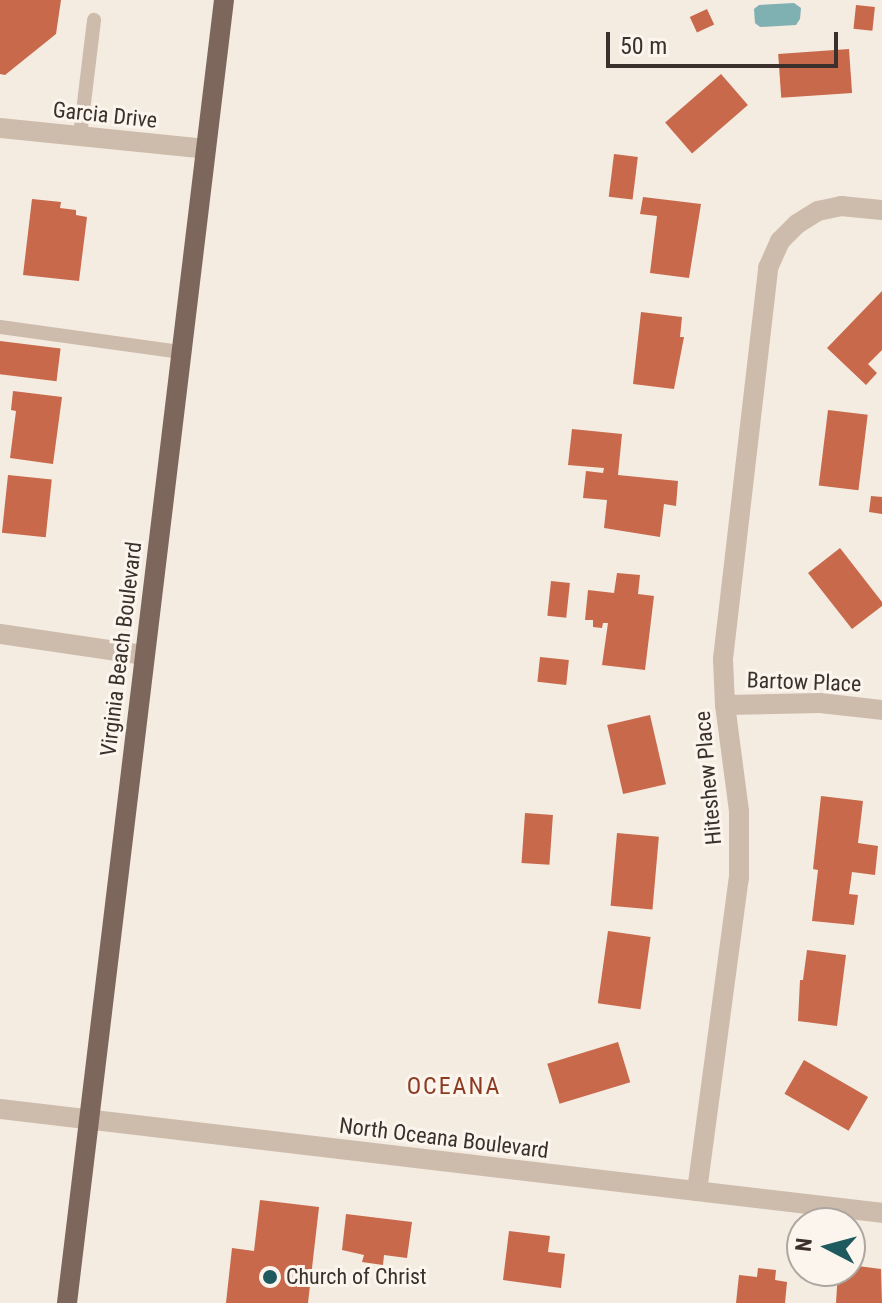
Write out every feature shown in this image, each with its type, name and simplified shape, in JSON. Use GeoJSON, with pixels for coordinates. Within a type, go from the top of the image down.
{"type":"FeatureCollection","features":[{"type":"Feature","properties":{"kind":"main road","name":"Virginia Beach Boulevard"},"geometry":{"type":"LineString","coordinates":[[67,1303],[224,0]]}},
{"type":"Feature","properties":{"kind":"street","name":"Garcia Drive"},"geometry":{"type":"LineString","coordinates":[[0,128],[206,149]]}},
{"type":"Feature","properties":{"kind":"street","name":"Hiteshew Place"},"geometry":{"type":"LineString","coordinates":[[697,1191],[739,878],[739,811],[725,705],[725,638],[768,268],[780,241],[797,224],[818,211],[841,206],[882,210]]}},
{"type":"Feature","properties":{"kind":"street"},"geometry":{"type":"LineString","coordinates":[[0,634],[144,655]]}},
{"type":"Feature","properties":{"kind":"street","name":"Bartow Place"},"geometry":{"type":"LineString","coordinates":[[725,705],[820,703],[882,710]]}},
{"type":"Feature","properties":{"kind":"street","name":"North Oceana Boulevard"},"geometry":{"type":"LineString","coordinates":[[0,1109],[882,1213]]}},
{"type":"Feature","properties":{"kind":"lane"},"geometry":{"type":"LineString","coordinates":[[80,136],[94,20]]}},
{"type":"Feature","properties":{"kind":"lane"},"geometry":{"type":"LineString","coordinates":[[0,327],[181,352]]}},
{"type":"Feature","properties":{"kind":"water"},"geometry":{"type":"Polygon","coordinates":[[[794,3],[801,8],[796,25],[760,27],[755,23],[754,9],[759,5],[794,3]]]}},
{"type":"Feature","properties":{"kind":"building"},"geometry":{"type":"Polygon","coordinates":[[[0,0],[61,0],[56,34],[5,75],[0,74],[0,0]]]}},
{"type":"Feature","properties":{"kind":"building"},"geometry":{"type":"Polygon","coordinates":[[[856,5],[875,7],[872,31],[853,29],[856,5]]]}},
{"type":"Feature","properties":{"kind":"building"},"geometry":{"type":"Polygon","coordinates":[[[707,9],[714,24],[697,32],[690,17],[707,9]]]}},
{"type":"Feature","properties":{"kind":"building"},"geometry":{"type":"Polygon","coordinates":[[[849,49],[852,93],[781,98],[778,54],[849,49]]]}},
{"type":"Feature","properties":{"kind":"building"},"geometry":{"type":"Polygon","coordinates":[[[721,74],[748,105],[692,153],[665,123],[721,74]]]}},
{"type":"Feature","properties":{"kind":"building"},"geometry":{"type":"Polygon","coordinates":[[[614,154],[638,157],[633,200],[609,197],[614,154]]]}},
{"type":"Feature","properties":{"kind":"building"},"geometry":{"type":"Polygon","coordinates":[[[643,197],[701,204],[689,278],[650,273],[657,216],[640,214],[643,197]]]}},
{"type":"Feature","properties":{"kind":"building"},"geometry":{"type":"Polygon","coordinates":[[[32,199],[61,202],[60,208],[76,210],[76,215],[87,217],[79,281],[23,275],[32,199]]]}},
{"type":"Feature","properties":{"kind":"building"},"geometry":{"type":"Polygon","coordinates":[[[882,291],[882,350],[868,364],[877,373],[866,385],[827,348],[882,291]]]}},
{"type":"Feature","properties":{"kind":"building"},"geometry":{"type":"Polygon","coordinates":[[[641,312],[682,317],[680,337],[684,337],[674,389],[633,384],[641,312]]]}},
{"type":"Feature","properties":{"kind":"building"},"geometry":{"type":"Polygon","coordinates":[[[0,341],[61,348],[57,381],[0,374],[0,341]]]}},
{"type":"Feature","properties":{"kind":"building"},"geometry":{"type":"Polygon","coordinates":[[[13,391],[62,397],[53,464],[10,458],[16,411],[11,410],[13,391]]]}},
{"type":"Feature","properties":{"kind":"building"},"geometry":{"type":"Polygon","coordinates":[[[828,410],[868,415],[858,490],[819,485],[828,410]]]}},
{"type":"Feature","properties":{"kind":"building"},"geometry":{"type":"Polygon","coordinates":[[[572,429],[622,434],[618,475],[678,481],[676,506],[664,504],[660,537],[604,528],[607,500],[583,498],[586,471],[603,473],[604,468],[568,465],[572,429]]]}},
{"type":"Feature","properties":{"kind":"building"},"geometry":{"type":"Polygon","coordinates":[[[8,475],[52,480],[46,537],[2,533],[8,475]]]}},
{"type":"Feature","properties":{"kind":"building"},"geometry":{"type":"Polygon","coordinates":[[[871,496],[882,497],[882,514],[869,512],[871,496]]]}},
{"type":"Feature","properties":{"kind":"building"},"geometry":{"type":"Polygon","coordinates":[[[840,548],[882,602],[882,606],[852,629],[808,573],[840,548]]]}},
{"type":"Feature","properties":{"kind":"building"},"geometry":{"type":"Polygon","coordinates":[[[617,573],[640,575],[638,594],[654,596],[645,670],[602,665],[608,623],[603,623],[602,628],[593,627],[593,620],[585,620],[588,590],[614,593],[617,573]]]}},
{"type":"Feature","properties":{"kind":"building"},"geometry":{"type":"Polygon","coordinates":[[[551,581],[570,583],[566,618],[547,616],[551,581]]]}},
{"type":"Feature","properties":{"kind":"building"},"geometry":{"type":"Polygon","coordinates":[[[540,657],[569,660],[566,685],[537,682],[540,657]]]}},
{"type":"Feature","properties":{"kind":"building"},"geometry":{"type":"Polygon","coordinates":[[[650,715],[666,784],[623,794],[607,725],[650,715]]]}},
{"type":"Feature","properties":{"kind":"building"},"geometry":{"type":"Polygon","coordinates":[[[821,796],[863,801],[858,843],[878,846],[875,875],[852,872],[849,894],[858,895],[854,925],[812,921],[818,870],[813,869],[821,796]]]}},
{"type":"Feature","properties":{"kind":"building"},"geometry":{"type":"Polygon","coordinates":[[[525,813],[553,815],[549,865],[522,863],[525,813]]]}},
{"type":"Feature","properties":{"kind":"building"},"geometry":{"type":"Polygon","coordinates":[[[617,833],[659,837],[652,909],[611,906],[617,833]]]}},
{"type":"Feature","properties":{"kind":"building"},"geometry":{"type":"Polygon","coordinates":[[[608,931],[651,937],[640,1009],[598,1003],[608,931]]]}},
{"type":"Feature","properties":{"kind":"building"},"geometry":{"type":"Polygon","coordinates":[[[807,950],[846,955],[837,1026],[798,1021],[800,980],[803,980],[807,950]]]}},
{"type":"Feature","properties":{"kind":"building"},"geometry":{"type":"Polygon","coordinates":[[[618,1042],[630,1082],[560,1104],[547,1064],[618,1042]]]}},
{"type":"Feature","properties":{"kind":"building"},"geometry":{"type":"Polygon","coordinates":[[[804,1060],[868,1097],[849,1131],[784,1094],[804,1060]]]}},
{"type":"Feature","properties":{"kind":"building","name":"Church of Christ"},"geometry":{"type":"Polygon","coordinates":[[[260,1200],[319,1207],[308,1303],[226,1303],[232,1248],[254,1251],[260,1200]]]}},
{"type":"Feature","properties":{"kind":"building"},"geometry":{"type":"Polygon","coordinates":[[[346,1214],[412,1222],[407,1258],[384,1255],[383,1265],[362,1262],[364,1255],[342,1250],[346,1214]]]}},
{"type":"Feature","properties":{"kind":"building"},"geometry":{"type":"Polygon","coordinates":[[[509,1231],[550,1236],[548,1252],[565,1254],[561,1288],[503,1280],[509,1231]]]}},
{"type":"Feature","properties":{"kind":"building"},"geometry":{"type":"Polygon","coordinates":[[[866,1267],[881,1269],[882,1303],[836,1303],[837,1287],[866,1287],[866,1267]]]}},
{"type":"Feature","properties":{"kind":"building"},"geometry":{"type":"Polygon","coordinates":[[[758,1268],[776,1270],[775,1280],[786,1282],[785,1303],[736,1303],[739,1275],[757,1277],[758,1268]]]}},
{"type":"Feature","properties":{"kind":"place","name":"Church of Christ"},"geometry":{"type":"Point","coordinates":[270,1277]}},
{"type":"Feature","properties":{"kind":"district","name":"OCEANA"},"geometry":{"type":"Point","coordinates":[454,1087]}}]}
